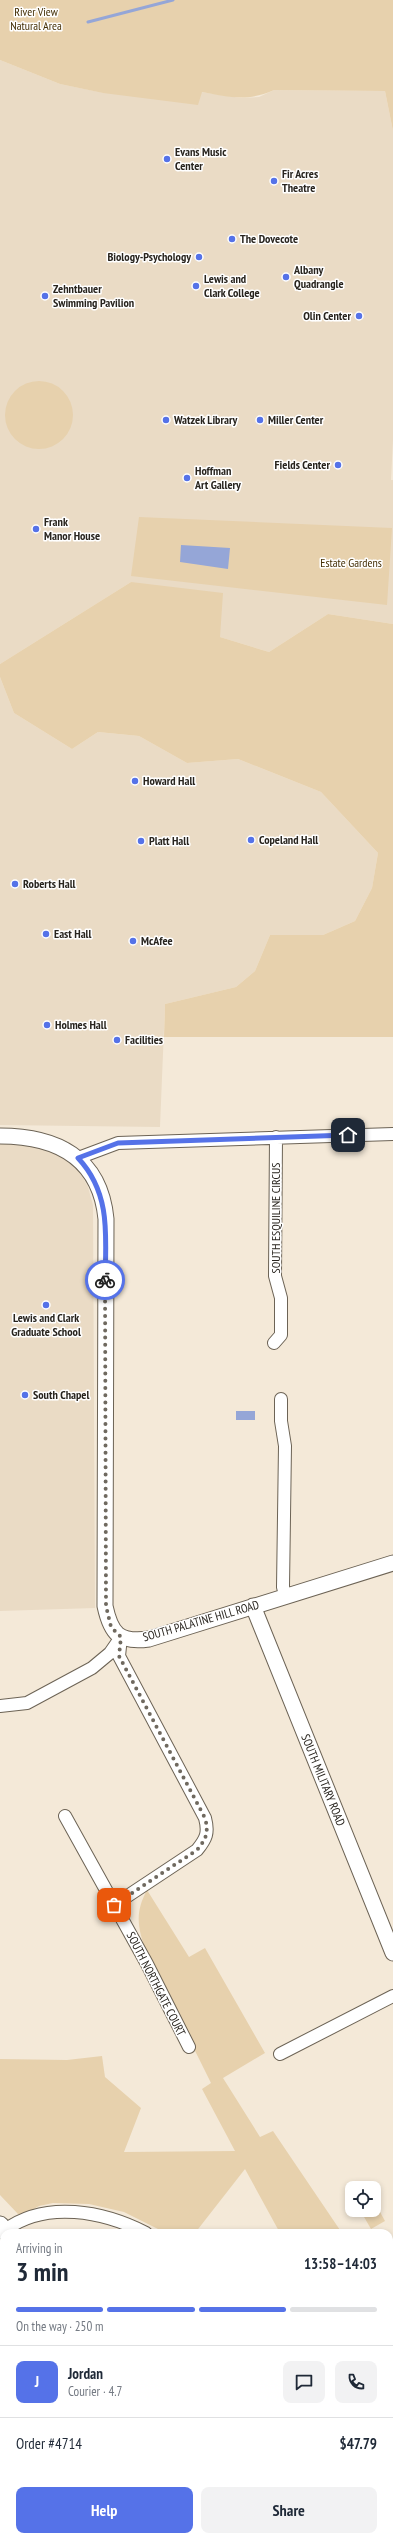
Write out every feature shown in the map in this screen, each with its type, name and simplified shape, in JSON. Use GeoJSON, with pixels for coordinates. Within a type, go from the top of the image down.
{"type":"FeatureCollection","features":[{"type":"Feature","properties":{"kind":"street"},"geometry":{"type":"LineString","coordinates":[[78,1158],[118,1143],[393,1134]]}},
{"type":"Feature","properties":{"kind":"street"},"geometry":{"type":"LineString","coordinates":[[0,1136],[41,1139],[67,1150],[78,1158],[97,1187],[106,1219],[106,1606],[111,1627],[121,1637]]}},
{"type":"Feature","properties":{"kind":"street","name":"SOUTH ESQUILINE CIRCUS"},"geometry":{"type":"LineString","coordinates":[[274,1343],[281,1335],[281,1298],[275,1276],[276,1137]]}},
{"type":"Feature","properties":{"kind":"street"},"geometry":{"type":"LineString","coordinates":[[281,1399],[281,1420],[285,1446],[283,1587],[285,1596]]}},
{"type":"Feature","properties":{"kind":"street","name":"SOUTH PALATINE HILL ROAD"},"geometry":{"type":"LineString","coordinates":[[121,1637],[132,1640],[149,1639],[393,1563]]}},
{"type":"Feature","properties":{"kind":"street","name":"SOUTH MILITARY ROAD"},"geometry":{"type":"LineString","coordinates":[[253,1606],[393,1953]]}},
{"type":"Feature","properties":{"kind":"street"},"geometry":{"type":"LineString","coordinates":[[0,1706],[27,1703],[92,1668],[110,1653],[121,1637]]}},
{"type":"Feature","properties":{"kind":"street"},"geometry":{"type":"LineString","coordinates":[[114,1905],[197,1850],[207,1834],[205,1818],[119,1656],[121,1637]]}},
{"type":"Feature","properties":{"kind":"street","name":"SOUTH NORTHGATE COURT"},"geometry":{"type":"LineString","coordinates":[[65,1816],[189,2047]]}},
{"type":"Feature","properties":{"kind":"street"},"geometry":{"type":"LineString","coordinates":[[280,2054],[393,1996]]}},
{"type":"Feature","properties":{"kind":"street"},"geometry":{"type":"LineString","coordinates":[[4,2229],[25,2217],[59,2211],[110,2218],[136,2229]]}},
{"type":"Feature","properties":{"kind":"shaded area","name":"Lewis and Clark College"},"geometry":{"type":"Polygon","coordinates":[[[0,60],[60,84],[104,93],[201,92],[241,98],[259,97],[274,90],[385,91],[393,131],[393,440],[391,480],[393,480],[393,624],[328,614],[269,652],[220,637],[131,582],[0,664],[0,60]]]}},
{"type":"Feature","properties":{"kind":"shaded area"},"geometry":{"type":"Polygon","coordinates":[[[0,677],[14,713],[72,749],[98,732],[139,736],[187,763],[238,759],[321,792],[378,853],[372,888],[355,921],[323,935],[270,935],[255,971],[236,987],[165,1004],[160,1127],[0,1125],[0,677]]]}},
{"type":"Feature","properties":{"kind":"shaded area","name":"Lewis and Clark Graduate School"},"geometry":{"type":"Polygon","coordinates":[[[0,1143],[26,1143],[61,1154],[77,1167],[88,1187],[93,1205],[95,1608],[0,1611],[0,1143]]]}},
{"type":"Feature","properties":{"kind":"green space","name":"River View Natural Area"},"geometry":{"type":"Polygon","coordinates":[[[0,0],[393,0],[393,131],[385,91],[274,90],[264,94],[246,97],[202,92],[198,105],[103,93],[60,84],[0,60],[0,0]]]}},
{"type":"Feature","properties":{"kind":"green space"},"geometry":{"type":"Polygon","coordinates":[[[39,381],[52,384],[63,391],[70,402],[73,415],[70,428],[63,439],[52,446],[39,449],[26,446],[15,439],[8,428],[5,415],[8,402],[15,391],[26,384],[39,381]]]}},
{"type":"Feature","properties":{"kind":"green space","name":"Estate Gardens"},"geometry":{"type":"Polygon","coordinates":[[[139,517],[392,528],[387,605],[131,576],[139,517]]]}},
{"type":"Feature","properties":{"kind":"green space"},"geometry":{"type":"Polygon","coordinates":[[[131,582],[223,593],[220,637],[269,652],[328,614],[393,624],[393,1037],[164,1037],[165,1004],[236,987],[255,971],[270,935],[323,935],[355,921],[372,888],[378,853],[321,792],[238,759],[187,763],[139,736],[98,732],[72,749],[14,713],[0,677],[0,664],[131,582]]]}},
{"type":"Feature","properties":{"kind":"green space"},"geometry":{"type":"Polygon","coordinates":[[[147,1890],[189,1957],[205,1948],[265,2053],[223,2078],[260,2137],[273,2131],[339,2229],[278,2229],[245,2169],[198,2229],[158,2229],[124,2212],[89,2204],[53,2203],[39,2206],[25,2214],[18,2214],[0,2195],[0,2059],[67,2060],[102,2056],[105,2077],[141,2108],[124,2152],[235,2151],[202,2089],[211,2083],[147,1954],[139,1922],[140,1907],[147,1890]]]}},
{"type":"Feature","properties":{"kind":"green space"},"geometry":{"type":"Polygon","coordinates":[[[381,2214],[385,2221],[371,2229],[364,2217],[381,2217],[381,2214]]]}},
{"type":"Feature","properties":{"kind":"water"},"geometry":{"type":"Polygon","coordinates":[[[181,545],[230,548],[228,569],[180,562],[181,545]]]}},
{"type":"Feature","properties":{"kind":"water"},"geometry":{"type":"Polygon","coordinates":[[[236,1411],[255,1411],[255,1420],[236,1420],[236,1411]]]}},
{"type":"Feature","properties":{"kind":"waterway"},"geometry":{"type":"LineString","coordinates":[[88,22],[173,0]]}},
{"type":"Feature","properties":{"kind":"way so far"},"geometry":{"type":"LineString","coordinates":[[105,1280],[106,1606],[109,1623],[117,1635],[121,1637],[119,1656],[205,1818],[208,1830],[206,1838],[197,1850],[114,1905]]}},
{"type":"Feature","properties":{"kind":"place","name":"Evans Music Center"},"geometry":{"type":"Point","coordinates":[167,159]}},
{"type":"Feature","properties":{"kind":"place","name":"Fir Acres Theatre"},"geometry":{"type":"Point","coordinates":[274,181]}},
{"type":"Feature","properties":{"kind":"place","name":"The Dovecote"},"geometry":{"type":"Point","coordinates":[232,239]}},
{"type":"Feature","properties":{"kind":"place","name":"Biology-Psychology"},"geometry":{"type":"Point","coordinates":[199,257]}},
{"type":"Feature","properties":{"kind":"place","name":"Albany Quadrangle"},"geometry":{"type":"Point","coordinates":[286,277]}},
{"type":"Feature","properties":{"kind":"place","name":"Lewis and Clark College"},"geometry":{"type":"Point","coordinates":[196,286]}},
{"type":"Feature","properties":{"kind":"place","name":"Zehntbauer Swimming Pavilion"},"geometry":{"type":"Point","coordinates":[45,296]}},
{"type":"Feature","properties":{"kind":"place","name":"Olin Center"},"geometry":{"type":"Point","coordinates":[359,316]}},
{"type":"Feature","properties":{"kind":"place","name":"Watzek Library"},"geometry":{"type":"Point","coordinates":[166,420]}},
{"type":"Feature","properties":{"kind":"place","name":"Miller Center"},"geometry":{"type":"Point","coordinates":[260,420]}},
{"type":"Feature","properties":{"kind":"place","name":"Fields Center"},"geometry":{"type":"Point","coordinates":[338,465]}},
{"type":"Feature","properties":{"kind":"place","name":"Hoffman Art Gallery"},"geometry":{"type":"Point","coordinates":[187,478]}},
{"type":"Feature","properties":{"kind":"place","name":"Frank Manor House"},"geometry":{"type":"Point","coordinates":[36,529]}},
{"type":"Feature","properties":{"kind":"place","name":"Howard Hall"},"geometry":{"type":"Point","coordinates":[135,781]}},
{"type":"Feature","properties":{"kind":"place","name":"Copeland Hall"},"geometry":{"type":"Point","coordinates":[251,840]}},
{"type":"Feature","properties":{"kind":"place","name":"Platt Hall"},"geometry":{"type":"Point","coordinates":[141,841]}},
{"type":"Feature","properties":{"kind":"place","name":"Roberts Hall"},"geometry":{"type":"Point","coordinates":[15,884]}},
{"type":"Feature","properties":{"kind":"place","name":"East Hall"},"geometry":{"type":"Point","coordinates":[46,934]}},
{"type":"Feature","properties":{"kind":"place","name":"McAfee"},"geometry":{"type":"Point","coordinates":[133,941]}},
{"type":"Feature","properties":{"kind":"place","name":"Holmes Hall"},"geometry":{"type":"Point","coordinates":[47,1025]}},
{"type":"Feature","properties":{"kind":"place","name":"Facilities"},"geometry":{"type":"Point","coordinates":[117,1040]}},
{"type":"Feature","properties":{"kind":"place","name":"Lewis and Clark Graduate School"},"geometry":{"type":"Point","coordinates":[46,1305]}},
{"type":"Feature","properties":{"kind":"place","name":"South Chapel"},"geometry":{"type":"Point","coordinates":[25,1395]}},
{"type":"Feature","properties":{"kind":"route"},"geometry":{"type":"LineString","coordinates":[[105,1280],[105,1210],[101,1194],[90,1173],[78,1158],[118,1143],[157,1140],[348,1135]]}}]}
